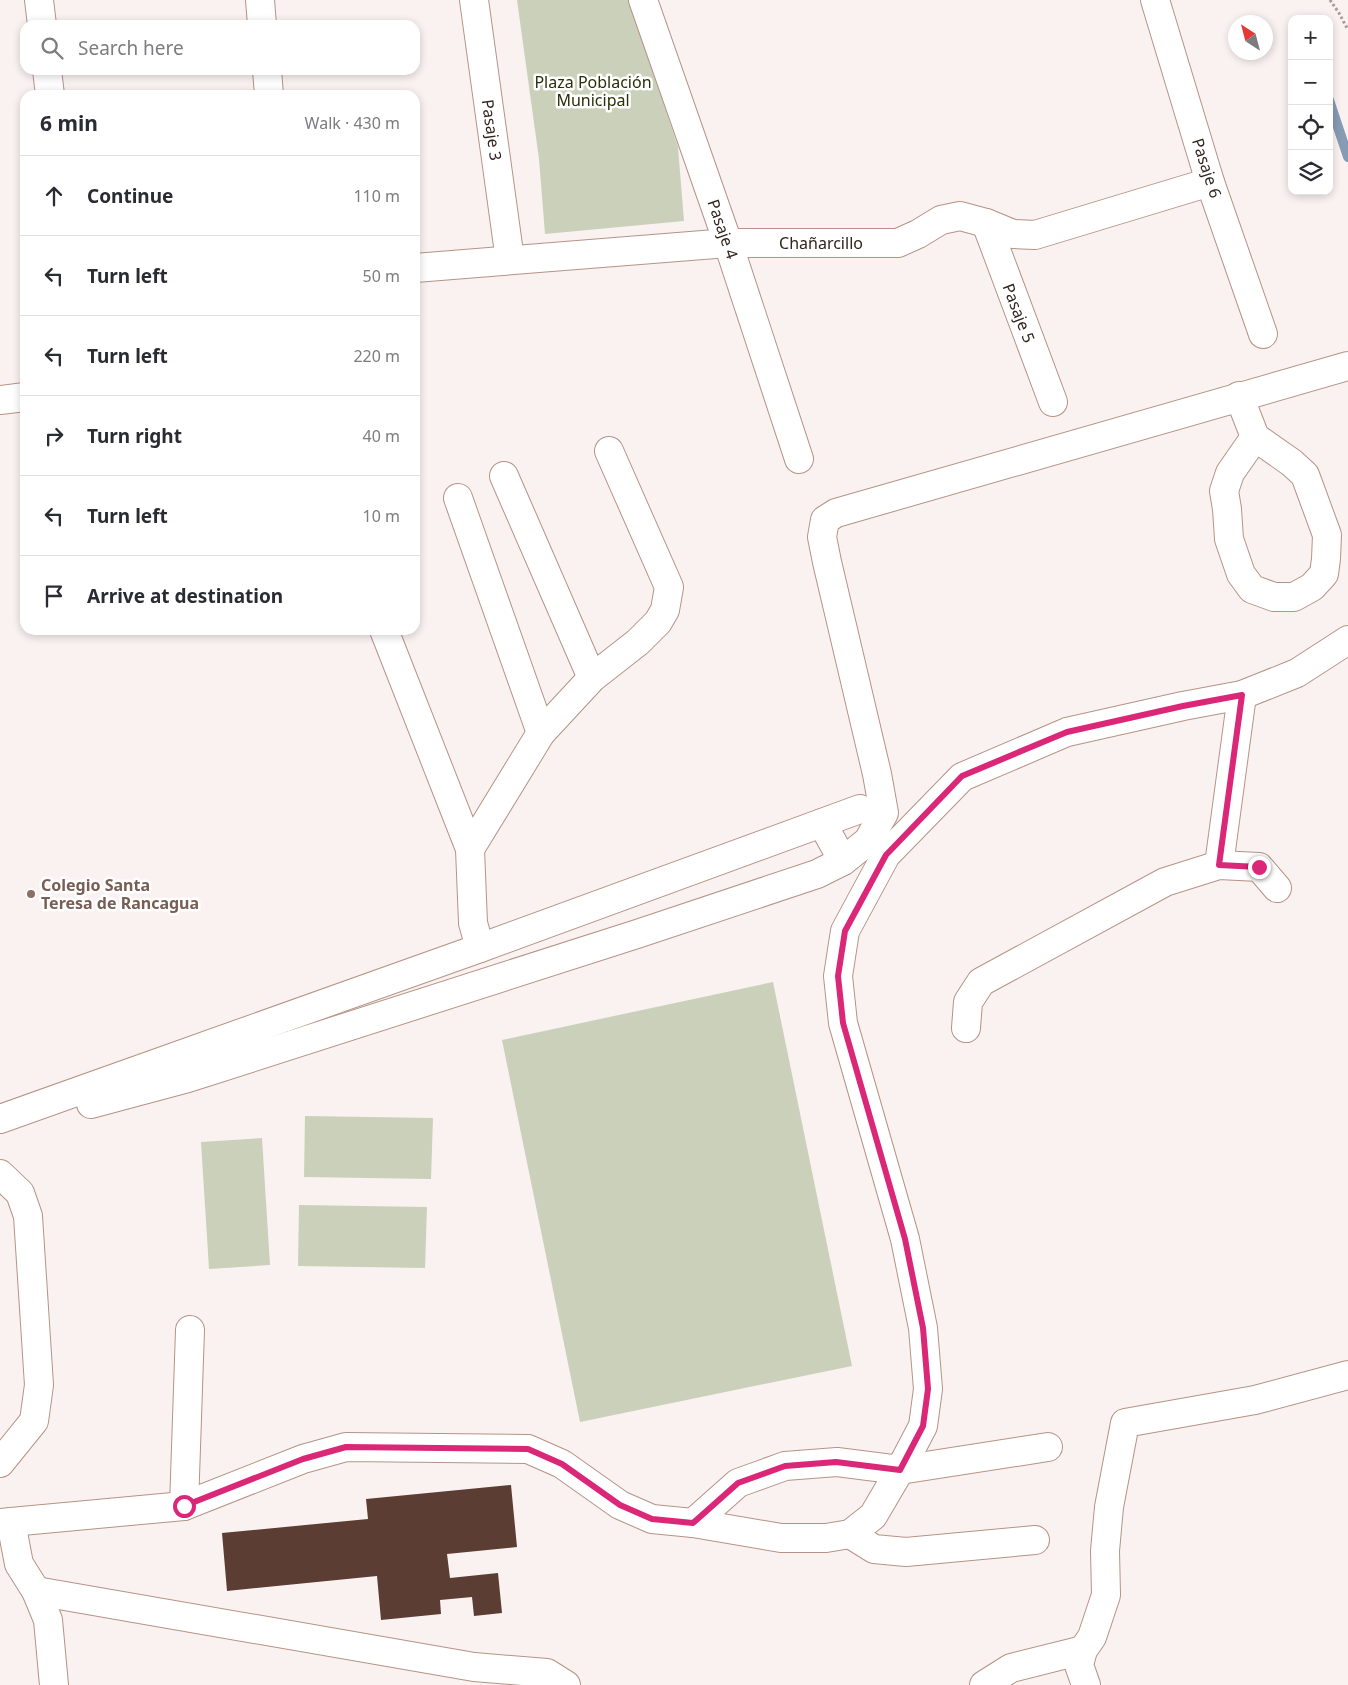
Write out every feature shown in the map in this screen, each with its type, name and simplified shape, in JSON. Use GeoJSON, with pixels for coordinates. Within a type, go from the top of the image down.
{"type":"FeatureCollection","features":[{"type":"Feature","properties":{"kind":"street"},"geometry":{"type":"LineString","coordinates":[[39,0],[41,20]]}},
{"type":"Feature","properties":{"kind":"street"},"geometry":{"type":"LineString","coordinates":[[260,0],[262,20]]}},
{"type":"Feature","properties":{"kind":"street","name":"Pasaje 3"},"geometry":{"type":"LineString","coordinates":[[474,0],[510,260]]}},
{"type":"Feature","properties":{"kind":"street","name":"Pasaje 4"},"geometry":{"type":"LineString","coordinates":[[643,0],[728,243],[799,459]]}},
{"type":"Feature","properties":{"kind":"street","name":"Pasaje 6"},"geometry":{"type":"LineString","coordinates":[[1155,0],[1210,182],[1263,334]]}},
{"type":"Feature","properties":{"kind":"street"},"geometry":{"type":"LineString","coordinates":[[48,75],[49,90]]}},
{"type":"Feature","properties":{"kind":"street"},"geometry":{"type":"LineString","coordinates":[[267,75],[269,90]]}},
{"type":"Feature","properties":{"kind":"street","name":"Chañarcillo"},"geometry":{"type":"LineString","coordinates":[[420,268],[728,243],[898,243],[941,220],[960,216],[986,223],[1013,234],[1034,234],[1210,182]]}},
{"type":"Feature","properties":{"kind":"street","name":"Pasaje 5"},"geometry":{"type":"LineString","coordinates":[[986,223],[1053,402]]}},
{"type":"Feature","properties":{"kind":"street"},"geometry":{"type":"LineString","coordinates":[[0,1132],[1,1128],[188,1078],[637,934],[816,874],[843,861],[868,841],[884,814],[877,774],[827,562],[822,537],[825,520],[836,513],[1348,366]]}},
{"type":"Feature","properties":{"kind":"street"},"geometry":{"type":"LineString","coordinates":[[1239,396],[1255,437],[1292,462],[1305,475],[1327,535],[1324,574],[1312,587],[1294,597],[1274,597],[1252,589],[1241,574],[1228,539],[1224,491],[1230,473],[1255,437]]}},
{"type":"Feature","properties":{"kind":"street"},"geometry":{"type":"LineString","coordinates":[[0,400],[20,398]]}},
{"type":"Feature","properties":{"kind":"street"},"geometry":{"type":"LineString","coordinates":[[470,849],[541,733],[592,678],[638,642],[658,622],[665,610],[669,587],[609,451]]}},
{"type":"Feature","properties":{"kind":"street"},"geometry":{"type":"LineString","coordinates":[[504,476],[592,678]]}},
{"type":"Feature","properties":{"kind":"street"},"geometry":{"type":"LineString","coordinates":[[458,498],[541,733]]}},
{"type":"Feature","properties":{"kind":"street"},"geometry":{"type":"LineString","coordinates":[[386,635],[470,849],[473,922],[480,948]]}},
{"type":"Feature","properties":{"kind":"street"},"geometry":{"type":"LineString","coordinates":[[54,1685],[48,1620],[36,1591],[19,1564],[6,1523],[184,1506],[303,1459],[346,1447],[528,1449],[562,1464],[620,1505],[652,1519],[693,1523],[748,1534],[781,1538],[826,1538],[850,1534],[873,1516],[923,1426],[928,1389],[923,1328],[905,1239],[843,1023],[838,976],[845,931],[886,855],[962,776],[1067,732],[1242,695],[1297,673],[1348,640]]}},
{"type":"Feature","properties":{"kind":"street"},"geometry":{"type":"LineString","coordinates":[[1219,865],[1242,695]]}},
{"type":"Feature","properties":{"kind":"street"},"geometry":{"type":"LineString","coordinates":[[0,1119],[480,948],[860,809]]}},
{"type":"Feature","properties":{"kind":"street"},"geometry":{"type":"LineString","coordinates":[[822,823],[843,861]]}},
{"type":"Feature","properties":{"kind":"street"},"geometry":{"type":"LineString","coordinates":[[966,1028],[968,1002],[981,982],[1165,882],[1219,865],[1259,867],[1277,888]]}},
{"type":"Feature","properties":{"kind":"street"},"geometry":{"type":"LineString","coordinates":[[0,1174],[20,1192],[28,1216],[39,1385],[34,1421],[0,1460]]}},
{"type":"Feature","properties":{"kind":"street"},"geometry":{"type":"LineString","coordinates":[[184,1506],[190,1330]]}},
{"type":"Feature","properties":{"kind":"street"},"geometry":{"type":"LineString","coordinates":[[1086,1685],[1079,1665],[1083,1650],[1092,1637],[1106,1595],[1104,1551],[1109,1507],[1125,1423],[1255,1400],[1348,1375]]}},
{"type":"Feature","properties":{"kind":"street"},"geometry":{"type":"LineString","coordinates":[[693,1523],[738,1483],[785,1466],[836,1462],[900,1470],[1048,1447]]}},
{"type":"Feature","properties":{"kind":"street"},"geometry":{"type":"LineString","coordinates":[[850,1534],[874,1548],[906,1552],[1035,1540]]}},
{"type":"Feature","properties":{"kind":"street"},"geometry":{"type":"LineString","coordinates":[[36,1591],[474,1667],[547,1673],[566,1685]]}},
{"type":"Feature","properties":{"kind":"street"},"geometry":{"type":"LineString","coordinates":[[984,1685],[1011,1668],[1083,1650]]}},
{"type":"Feature","properties":{"kind":"path"},"geometry":{"type":"LineString","coordinates":[[1330,0],[1348,30]]}},
{"type":"Feature","properties":{"kind":"green space","name":"Plaza Población Municipal"},"geometry":{"type":"Polygon","coordinates":[[[517,0],[629,0],[678,147],[684,221],[545,234],[539,159],[517,0]]]}},
{"type":"Feature","properties":{"kind":"green space"},"geometry":{"type":"Polygon","coordinates":[[[773,982],[852,1366],[580,1422],[502,1040],[773,982]]]}},
{"type":"Feature","properties":{"kind":"green space"},"geometry":{"type":"Polygon","coordinates":[[[305,1116],[433,1118],[431,1179],[304,1177],[305,1116]]]}},
{"type":"Feature","properties":{"kind":"green space"},"geometry":{"type":"Polygon","coordinates":[[[262,1138],[270,1265],[209,1269],[201,1142],[262,1138]]]}},
{"type":"Feature","properties":{"kind":"green space"},"geometry":{"type":"Polygon","coordinates":[[[299,1205],[427,1207],[425,1268],[298,1266],[299,1205]]]}},
{"type":"Feature","properties":{"kind":"building"},"geometry":{"type":"Polygon","coordinates":[[[511,1485],[517,1547],[447,1554],[450,1578],[498,1573],[502,1613],[474,1616],[472,1597],[440,1600],[441,1614],[381,1620],[377,1576],[227,1591],[222,1533],[368,1519],[366,1499],[511,1485]]]}},
{"type":"Feature","properties":{"kind":"waterway"},"geometry":{"type":"LineString","coordinates":[[1331,105],[1348,157]]}},
{"type":"Feature","properties":{"kind":"place","name":"Colegio Santa Teresa de Rancagua"},"geometry":{"type":"Point","coordinates":[31,894]}},
{"type":"Feature","properties":{"kind":"route"},"geometry":{"type":"LineString","coordinates":[[184,1506],[303,1459],[346,1447],[528,1449],[562,1464],[620,1505],[652,1519],[693,1523],[738,1483],[785,1466],[836,1462],[900,1470],[923,1426],[928,1389],[923,1328],[905,1239],[843,1023],[838,976],[845,931],[886,855],[962,776],[1067,732],[1242,695],[1219,865],[1259,867]]}}]}
